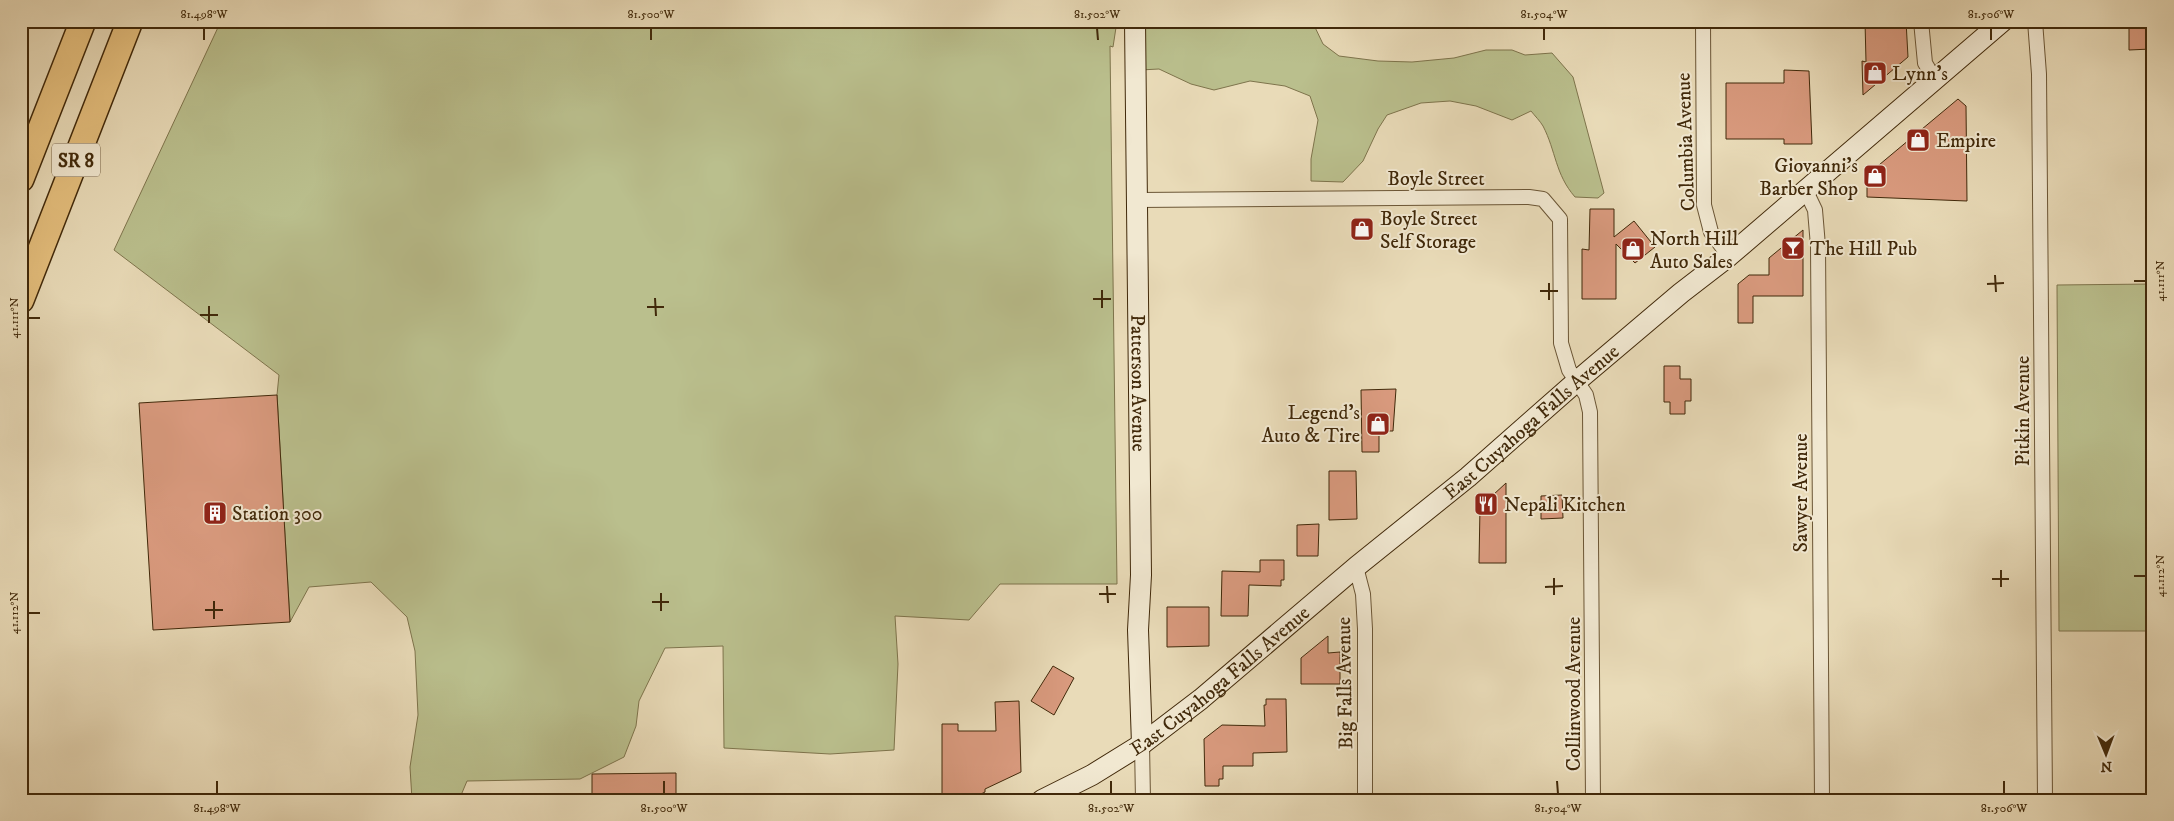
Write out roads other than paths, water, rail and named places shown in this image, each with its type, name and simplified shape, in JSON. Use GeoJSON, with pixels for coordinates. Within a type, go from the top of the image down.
{"type":"FeatureCollection","features":[{"type":"Feature","properties":{"kind":"highway","name":"SR 8"},"geometry":{"type":"LineString","coordinates":[[21,179],[83,21]]}},
{"type":"Feature","properties":{"kind":"highway","name":"SR 8"},"geometry":{"type":"LineString","coordinates":[[21,300],[130,21]]}},
{"type":"Feature","properties":{"kind":"street","name":"Patterson Avenue"},"geometry":{"type":"LineString","coordinates":[[1135,21],[1140,576],[1138,630],[1142,744]]}},
{"type":"Feature","properties":{"kind":"street","name":"Columbia Avenue"},"geometry":{"type":"LineString","coordinates":[[1703,21],[1704,205],[1711,232],[1729,256]]}},
{"type":"Feature","properties":{"kind":"street"},"geometry":{"type":"LineString","coordinates":[[1921,21],[1925,64],[1935,80]]}},
{"type":"Feature","properties":{"kind":"street","name":"East Cuyahoga Falls Avenue"},"geometry":{"type":"LineString","coordinates":[[1042,800],[1092,775],[1142,744],[1201,699],[1356,567],[1468,477],[1681,293],[1729,256],[2003,21]]}},
{"type":"Feature","properties":{"kind":"street","name":"Pitkin Avenue"},"geometry":{"type":"LineString","coordinates":[[2035,21],[2039,74],[2045,800]]}},
{"type":"Feature","properties":{"kind":"street","name":"Sawyer Avenue"},"geometry":{"type":"LineString","coordinates":[[1805,189],[1815,210],[1818,246],[1822,800]]}},
{"type":"Feature","properties":{"kind":"street","name":"Boyle Street"},"geometry":{"type":"LineString","coordinates":[[1137,200],[1529,197],[1543,199],[1560,219],[1561,343],[1568,370],[1577,382]]}},
{"type":"Feature","properties":{"kind":"street","name":"Collinwood Avenue"},"geometry":{"type":"LineString","coordinates":[[1577,382],[1586,395],[1589,407],[1591,440],[1593,800]]}},
{"type":"Feature","properties":{"kind":"street","name":"Big Falls Avenue"},"geometry":{"type":"LineString","coordinates":[[1356,567],[1363,594],[1365,629],[1366,800]]}},
{"type":"Feature","properties":{"kind":"street"},"geometry":{"type":"LineString","coordinates":[[1142,744],[1143,800]]}},
{"type":"Feature","properties":{"kind":"place","name":"Lynn's"},"geometry":{"type":"Point","coordinates":[1875,73]}},
{"type":"Feature","properties":{"kind":"place","name":"Empire"},"geometry":{"type":"Point","coordinates":[1918,140]}},
{"type":"Feature","properties":{"kind":"place","name":"Giovanni's Barber Shop"},"geometry":{"type":"Point","coordinates":[1875,176]}},
{"type":"Feature","properties":{"kind":"place","name":"Boyle Street Self Storage"},"geometry":{"type":"Point","coordinates":[1362,229]}},
{"type":"Feature","properties":{"kind":"place","name":"The Hill Pub"},"geometry":{"type":"Point","coordinates":[1793,248]}},
{"type":"Feature","properties":{"kind":"place","name":"North Hill Auto Sales"},"geometry":{"type":"Point","coordinates":[1633,249]}},
{"type":"Feature","properties":{"kind":"place","name":"Legend's Auto & Tire"},"geometry":{"type":"Point","coordinates":[1378,424]}},
{"type":"Feature","properties":{"kind":"place","name":"Nepali Kitchen"},"geometry":{"type":"Point","coordinates":[1486,504]}},
{"type":"Feature","properties":{"kind":"place","name":"Station 300"},"geometry":{"type":"Point","coordinates":[215,513]}}]}
